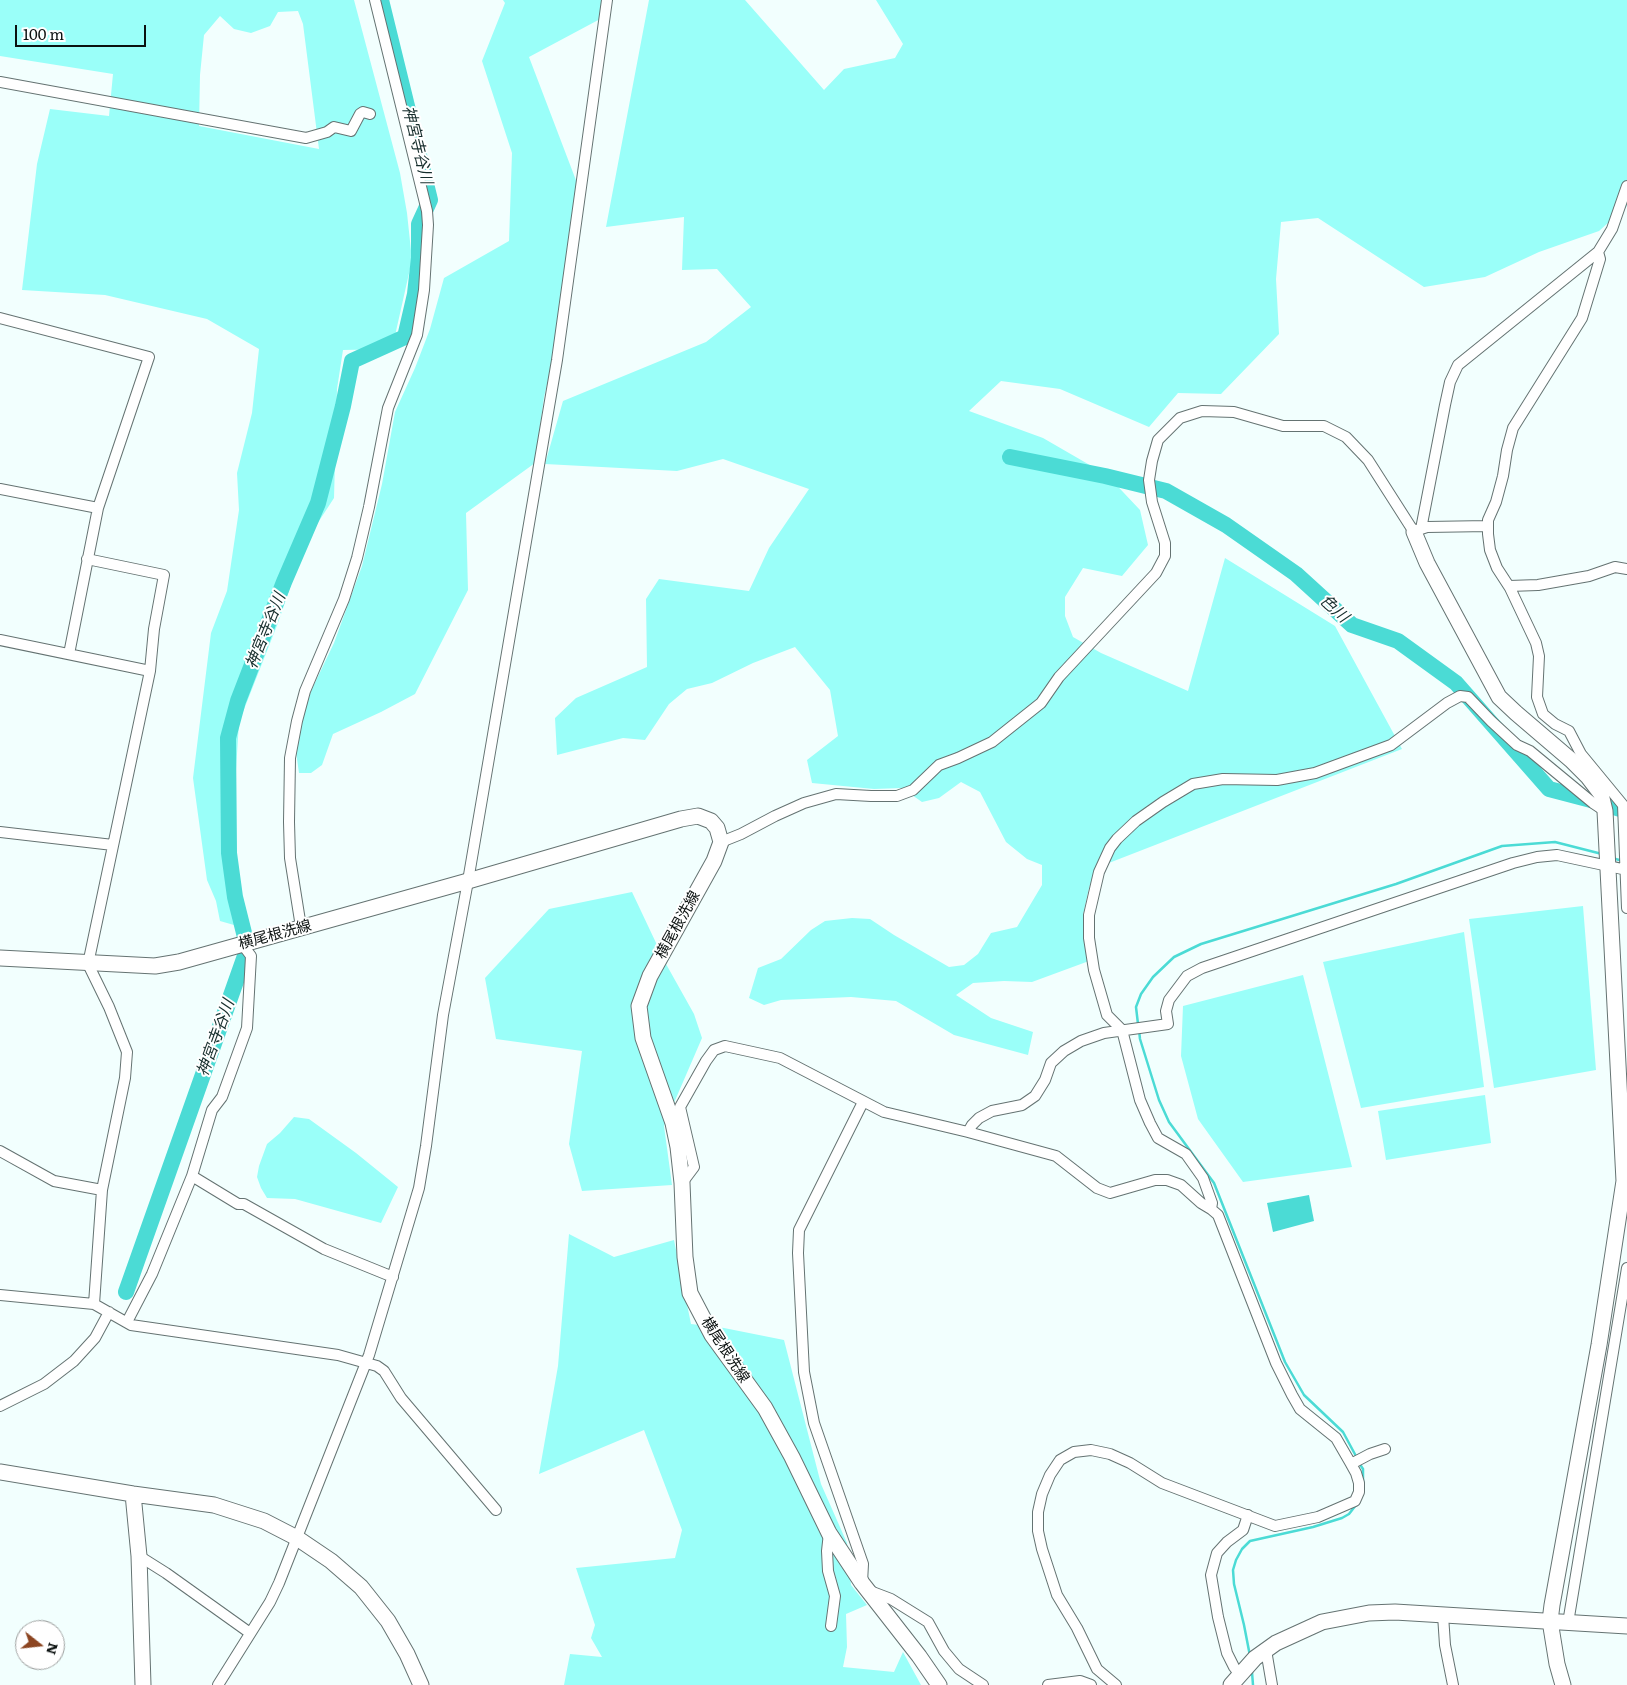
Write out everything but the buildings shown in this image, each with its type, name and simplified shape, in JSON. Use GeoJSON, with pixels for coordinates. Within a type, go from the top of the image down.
{"type":"FeatureCollection","features":[{"type":"Feature","properties":{"kind":"street"},"geometry":{"type":"LineString","coordinates":[[301,927],[290,858],[288,822],[290,758],[297,721],[304,691],[344,599],[357,558],[370,507],[388,408],[416,335],[424,290],[428,226],[427,211],[375,0]]}},
{"type":"Feature","properties":{"kind":"street"},"geometry":{"type":"LineString","coordinates":[[218,1685],[279,1583],[297,1538],[366,1362],[420,1180],[443,1015],[468,881],[555,369],[607,0]]}},
{"type":"Feature","properties":{"kind":"street"},"geometry":{"type":"LineString","coordinates":[[0,82],[306,138],[326,132],[334,126],[351,131],[360,114],[363,112],[370,114]]}},
{"type":"Feature","properties":{"kind":"street"},"geometry":{"type":"LineString","coordinates":[[1418,531],[1444,405],[1450,382],[1458,365],[1598,252],[1612,229],[1627,186]]}},
{"type":"Feature","properties":{"kind":"street"},"geometry":{"type":"LineString","coordinates":[[1598,252],[1600,259],[1582,318],[1513,428],[1503,476],[1496,502],[1488,520],[1488,526],[1490,550],[1497,568],[1509,586],[1536,643],[1539,656],[1538,697],[1543,714],[1569,732],[1581,754],[1625,806],[1627,908]]}},
{"type":"Feature","properties":{"kind":"street"},"geometry":{"type":"LineString","coordinates":[[0,318],[149,357],[98,508],[69,654]]}},
{"type":"Feature","properties":{"kind":"street"},"geometry":{"type":"LineString","coordinates":[[720,842],[741,834],[804,803],[836,794],[897,796],[913,790],[939,765],[992,742],[1041,703],[1059,677],[1156,573],[1165,556],[1165,543],[1152,502],[1149,480],[1158,440],[1180,418],[1202,412],[1234,412],[1282,426],[1324,426],[1346,437],[1368,460],[1418,531],[1431,571],[1499,697],[1588,777],[1601,794],[1605,811],[1624,1181],[1599,1345],[1550,1621],[1557,1664],[1563,1685]]}},
{"type":"Feature","properties":{"kind":"street"},"geometry":{"type":"LineString","coordinates":[[0,489],[98,508]]}},
{"type":"Feature","properties":{"kind":"street"},"geometry":{"type":"LineString","coordinates":[[1418,531],[1427,527],[1488,526]]}},
{"type":"Feature","properties":{"kind":"street"},"geometry":{"type":"LineString","coordinates":[[87,559],[164,575],[154,629],[150,671],[88,964],[109,1007],[127,1052],[125,1078],[102,1190],[94,1304]]}},
{"type":"Feature","properties":{"kind":"street"},"geometry":{"type":"LineString","coordinates":[[1509,586],[1538,584],[1588,576],[1615,567],[1627,569]]}},
{"type":"Feature","properties":{"kind":"street"},"geometry":{"type":"LineString","coordinates":[[0,640],[150,671]]}},
{"type":"Feature","properties":{"kind":"street"},"geometry":{"type":"LineString","coordinates":[[1211,1209],[1212,1203],[1203,1178],[1186,1154],[1158,1138],[1150,1123],[1140,1100],[1122,1030],[1107,1015],[1094,970],[1088,926],[1093,894],[1104,860],[1117,839],[1136,821],[1193,784],[1223,779],[1277,780],[1315,772],[1391,745],[1447,703],[1460,696],[1465,696],[1476,704],[1491,722],[1517,745],[1530,751],[1605,811]]}},
{"type":"Feature","properties":{"kind":"street","name":"横尾根洗線"},"geometry":{"type":"LineString","coordinates":[[0,958],[155,966],[179,962],[468,881],[681,818],[698,816],[710,821],[716,828],[720,842],[714,861],[650,976],[640,1006],[643,1038],[673,1123],[678,1147],[682,1183],[685,1257],[690,1293],[712,1335],[765,1408],[792,1457],[829,1533],[865,1587],[919,1656],[939,1685]]}},
{"type":"Feature","properties":{"kind":"street"},"geometry":{"type":"LineString","coordinates":[[0,832],[113,845]]}},
{"type":"Feature","properties":{"kind":"street"},"geometry":{"type":"LineString","coordinates":[[968,1132],[979,1118],[992,1111],[1022,1105],[1035,1096],[1045,1080],[1051,1063],[1064,1051],[1082,1041],[1104,1033],[1168,1024],[1166,1011],[1169,1000],[1187,976],[1202,968],[1512,863],[1537,857],[1557,854],[1626,870]]}},
{"type":"Feature","properties":{"kind":"street"},"geometry":{"type":"LineString","coordinates":[[127,1322],[152,1274],[192,1176],[212,1110],[222,1097],[246,1028],[251,956],[242,944]]}},
{"type":"Feature","properties":{"kind":"street"},"geometry":{"type":"LineString","coordinates":[[682,1183],[694,1167],[680,1107],[714,1050],[725,1046],[780,1058],[884,1112],[1056,1156],[1097,1188],[1110,1193],[1155,1180],[1167,1180],[1181,1185],[1218,1215],[1276,1363],[1292,1396],[1300,1409],[1336,1438],[1353,1463],[1359,1483],[1359,1492],[1355,1500],[1334,1511],[1318,1517],[1275,1526],[1162,1483],[1130,1463],[1110,1454],[1091,1450],[1074,1452],[1060,1460],[1050,1475],[1042,1494],[1038,1521],[1042,1548],[1057,1595],[1077,1628],[1097,1669],[1116,1685]]}},
{"type":"Feature","properties":{"kind":"street"},"geometry":{"type":"LineString","coordinates":[[863,1102],[799,1230],[798,1253],[804,1372],[814,1423],[863,1564],[865,1587],[891,1599],[928,1622],[944,1651],[958,1669],[983,1685]]}},
{"type":"Feature","properties":{"kind":"street"},"geometry":{"type":"LineString","coordinates":[[0,1152],[54,1180],[102,1190]]}},
{"type":"Feature","properties":{"kind":"street"},"geometry":{"type":"LineString","coordinates":[[192,1176],[238,1204],[244,1204],[324,1249],[393,1276]]}},
{"type":"Feature","properties":{"kind":"street"},"geometry":{"type":"LineString","coordinates":[[1568,1622],[1627,1268]]}},
{"type":"Feature","properties":{"kind":"street"},"geometry":{"type":"LineString","coordinates":[[0,1295],[94,1304],[132,1325],[338,1355],[366,1362],[384,1371],[401,1398],[496,1510]]}},
{"type":"Feature","properties":{"kind":"street"},"geometry":{"type":"LineString","coordinates":[[0,1406],[44,1384],[74,1361],[95,1338],[109,1312]]}},
{"type":"Feature","properties":{"kind":"street"},"geometry":{"type":"LineString","coordinates":[[1353,1463],[1385,1449]]}},
{"type":"Feature","properties":{"kind":"street"},"geometry":{"type":"LineString","coordinates":[[0,1472],[214,1505],[264,1521],[297,1538],[332,1561],[361,1587],[388,1621],[407,1654],[421,1685]]}},
{"type":"Feature","properties":{"kind":"street"},"geometry":{"type":"LineString","coordinates":[[133,1494],[139,1556],[143,1685]]}},
{"type":"Feature","properties":{"kind":"street"},"geometry":{"type":"LineString","coordinates":[[1235,1680],[1234,1667],[1227,1653],[1218,1617],[1211,1575],[1218,1553],[1227,1542],[1243,1530],[1248,1515]]}},
{"type":"Feature","properties":{"kind":"street"},"geometry":{"type":"LineString","coordinates":[[829,1533],[827,1552],[828,1572],[835,1596],[831,1626]]}},
{"type":"Feature","properties":{"kind":"street"},"geometry":{"type":"LineString","coordinates":[[139,1556],[166,1573],[250,1634]]}},
{"type":"Feature","properties":{"kind":"street"},"geometry":{"type":"LineString","coordinates":[[1235,1680],[1255,1658],[1276,1643],[1322,1622],[1369,1613],[1395,1612],[1627,1626]]}},
{"type":"Feature","properties":{"kind":"street"},"geometry":{"type":"LineString","coordinates":[[1443,1615],[1445,1646],[1453,1685]]}},
{"type":"Feature","properties":{"kind":"street"},"geometry":{"type":"LineString","coordinates":[[1266,1650],[1272,1685]]}},
{"type":"Feature","properties":{"kind":"street"},"geometry":{"type":"LineString","coordinates":[[1048,1685],[1080,1681],[1091,1685]]}},
{"type":"Feature","properties":{"kind":"shaded area"},"geometry":{"type":"Polygon","coordinates":[[[0,0],[354,0],[400,173],[412,260],[392,349],[343,350],[337,389],[334,498],[306,541],[278,623],[239,722],[233,818],[234,925],[220,921],[216,901],[207,880],[193,778],[211,633],[227,591],[239,510],[237,473],[252,413],[259,349],[207,319],[105,295],[22,290],[37,164],[50,109],[109,116],[113,74],[0,56],[0,0]],[[298,11],[278,12],[270,26],[251,33],[234,29],[220,16],[204,35],[200,75],[199,126],[319,149],[303,24],[298,11]]]}},
{"type":"Feature","properties":{"kind":"shaded area"},"geometry":{"type":"Polygon","coordinates":[[[503,0],[603,0],[602,18],[529,57],[577,183],[569,292],[544,397],[535,463],[466,513],[468,590],[415,694],[333,734],[322,765],[311,773],[299,773],[295,745],[311,691],[334,643],[362,566],[382,484],[395,412],[430,329],[444,278],[509,241],[512,153],[482,61],[505,3],[503,0]]]}},
{"type":"Feature","properties":{"kind":"shaded area"},"geometry":{"type":"Polygon","coordinates":[[[649,0],[745,0],[824,90],[844,69],[895,58],[903,44],[876,0],[1627,0],[1627,206],[1599,231],[1539,252],[1485,277],[1424,287],[1318,218],[1281,222],[1276,279],[1279,334],[1221,394],[1178,393],[1149,427],[1060,389],[1001,381],[969,411],[1043,438],[1107,475],[1140,510],[1148,545],[1122,576],[1083,568],[1065,597],[1065,616],[1073,637],[1101,653],[1188,691],[1225,558],[1335,626],[1402,749],[1096,868],[1083,915],[1084,937],[1089,961],[1032,982],[973,983],[956,995],[991,1018],[1033,1032],[1028,1055],[954,1035],[896,1001],[851,997],[781,1000],[764,1005],[749,998],[758,968],[781,959],[811,930],[825,921],[852,918],[870,919],[949,967],[964,965],[978,954],[991,933],[1017,927],[1042,885],[1042,865],[1027,859],[1006,842],[980,792],[961,782],[939,798],[922,802],[902,788],[874,789],[812,783],[807,760],[838,736],[830,690],[795,647],[753,663],[712,683],[687,689],[669,704],[645,740],[623,738],[557,755],[555,718],[576,698],[647,667],[646,599],[659,579],[749,591],[769,548],[809,489],[723,459],[677,471],[545,464],[563,401],[706,342],[751,307],[717,269],[682,270],[684,217],[606,227],[649,0]]]}},
{"type":"Feature","properties":{"kind":"shaded area"},"geometry":{"type":"Polygon","coordinates":[[[632,892],[666,964],[694,1014],[702,1038],[664,1126],[672,1185],[582,1191],[569,1144],[582,1051],[496,1039],[485,978],[549,909],[632,892]]]}},
{"type":"Feature","properties":{"kind":"shaded area"},"geometry":{"type":"Polygon","coordinates":[[[1583,906],[1596,1070],[1494,1088],[1469,919],[1583,906]]]}},
{"type":"Feature","properties":{"kind":"shaded area"},"geometry":{"type":"Polygon","coordinates":[[[1464,932],[1484,1087],[1361,1108],[1323,962],[1464,932]]]}},
{"type":"Feature","properties":{"kind":"shaded area"},"geometry":{"type":"Polygon","coordinates":[[[1303,975],[1352,1167],[1243,1182],[1198,1119],[1181,1056],[1183,1006],[1303,975]]]}},
{"type":"Feature","properties":{"kind":"shaded area"},"geometry":{"type":"Polygon","coordinates":[[[1485,1095],[1491,1143],[1386,1160],[1378,1111],[1485,1095]]]}},
{"type":"Feature","properties":{"kind":"shaded area"},"geometry":{"type":"Polygon","coordinates":[[[294,1117],[309,1119],[356,1153],[398,1187],[381,1223],[295,1199],[267,1198],[257,1177],[259,1166],[267,1144],[294,1117]]]}},
{"type":"Feature","properties":{"kind":"shaded area"},"geometry":{"type":"Polygon","coordinates":[[[1309,1195],[1314,1221],[1273,1232],[1267,1203],[1309,1195]]]}},
{"type":"Feature","properties":{"kind":"shaded area"},"geometry":{"type":"Polygon","coordinates":[[[569,1234],[614,1257],[674,1240],[691,1324],[724,1328],[784,1340],[821,1484],[847,1543],[851,1585],[867,1605],[846,1614],[847,1647],[843,1667],[894,1672],[903,1652],[921,1685],[564,1685],[570,1654],[602,1657],[591,1638],[595,1625],[576,1568],[675,1558],[682,1530],[644,1430],[539,1474],[558,1366],[569,1234]]]}},
{"type":"Feature","properties":{"kind":"waterway","name":"神宮寺谷川"},"geometry":{"type":"LineString","coordinates":[[126,1292],[246,953],[245,937],[235,897],[229,853],[228,738],[238,701],[284,582],[318,503],[343,406],[352,361],[405,337],[415,294],[419,258],[419,224],[430,200],[381,0]]}},
{"type":"Feature","properties":{"kind":"waterway","name":"色川"},"geometry":{"type":"LineString","coordinates":[[1010,457],[1105,476],[1166,491],[1226,525],[1296,574],[1352,625],[1398,641],[1456,683],[1549,789],[1627,811]]}},
{"type":"Feature","properties":{"kind":"waterway"},"geometry":{"type":"LineString","coordinates":[[1138,1024],[1136,1007],[1141,994],[1153,977],[1174,957],[1201,944],[1396,884],[1502,846],[1555,842],[1602,854]]}},
{"type":"Feature","properties":{"kind":"waterway"},"geometry":{"type":"LineString","coordinates":[[1612,858],[1623,861]]}},
{"type":"Feature","properties":{"kind":"waterway"},"geometry":{"type":"LineString","coordinates":[[1139,1030],[1140,1039],[1159,1100],[1169,1122],[1214,1183],[1285,1362],[1304,1395],[1343,1432],[1357,1458]]}},
{"type":"Feature","properties":{"kind":"waterway"},"geometry":{"type":"LineString","coordinates":[[1359,1463],[1363,1469],[1363,1484]]}},
{"type":"Feature","properties":{"kind":"waterway"},"geometry":{"type":"LineString","coordinates":[[1250,1656],[1234,1584],[1233,1570],[1242,1549],[1250,1541],[1313,1527],[1342,1518],[1349,1514],[1356,1505]]}},
{"type":"Feature","properties":{"kind":"waterway"},"geometry":{"type":"LineString","coordinates":[[1252,1672],[1253,1685]]}}]}
